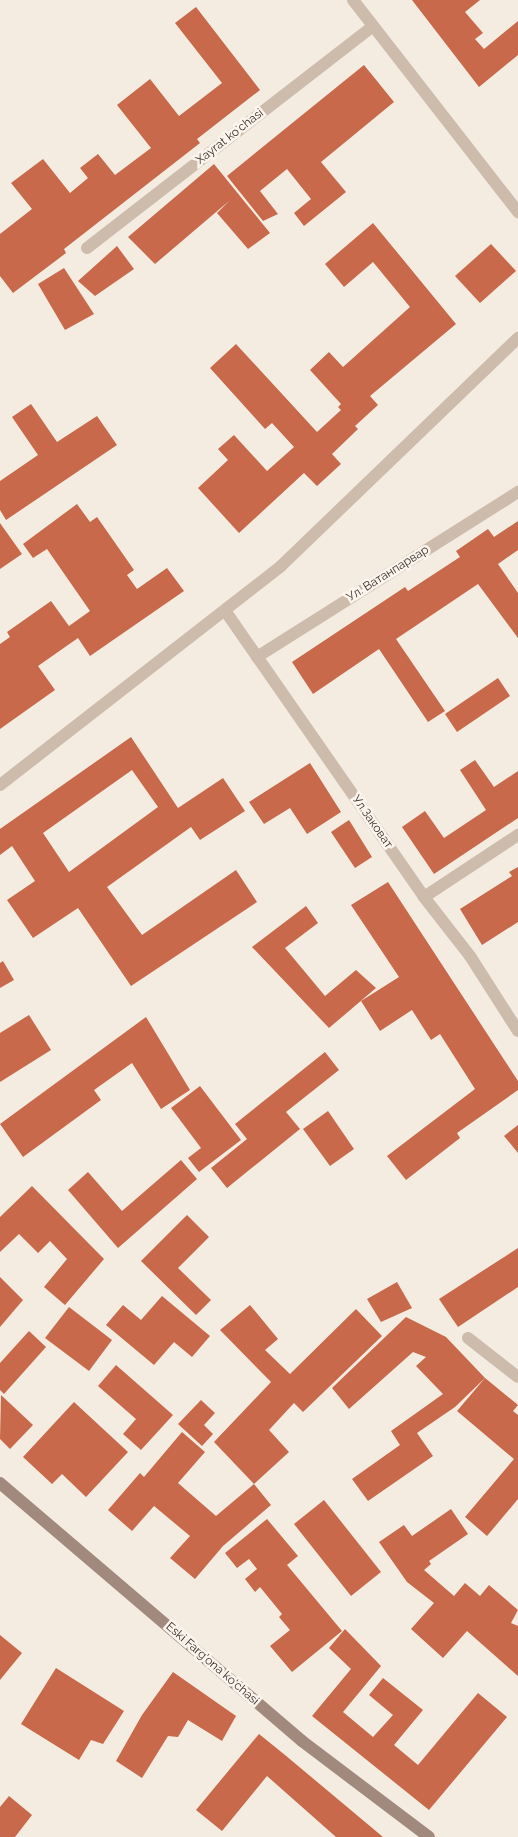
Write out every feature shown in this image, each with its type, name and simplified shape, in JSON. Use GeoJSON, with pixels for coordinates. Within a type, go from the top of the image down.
{"type":"FeatureCollection","features":[{"type":"Feature","properties":{"kind":"main road","name":"Eski Farg'ona ko'chasi"},"geometry":{"type":"LineString","coordinates":[[0,1483],[302,1741],[422,1835]]}},
{"type":"Feature","properties":{"kind":"street"},"geometry":{"type":"LineString","coordinates":[[352,0],[518,212]]}},
{"type":"Feature","properties":{"kind":"street","name":"Xayrat koʻchasi"},"geometry":{"type":"LineString","coordinates":[[86,248],[373,26]]}},
{"type":"Feature","properties":{"kind":"street"},"geometry":{"type":"LineString","coordinates":[[0,785],[226,612],[281,566],[518,338]]}},
{"type":"Feature","properties":{"kind":"street","name":"Ул. Ватанпарвар"},"geometry":{"type":"LineString","coordinates":[[257,657],[518,492]]}},
{"type":"Feature","properties":{"kind":"street","name":"Ул.Заковат"},"geometry":{"type":"LineString","coordinates":[[226,612],[424,897],[470,956],[518,1031]]}},
{"type":"Feature","properties":{"kind":"street"},"geometry":{"type":"LineString","coordinates":[[424,897],[518,835]]}},
{"type":"Feature","properties":{"kind":"street"},"geometry":{"type":"LineString","coordinates":[[468,1338],[518,1376]]}},
{"type":"Feature","properties":{"kind":"building"},"geometry":{"type":"Polygon","coordinates":[[[412,0],[480,0],[465,12],[483,33],[475,39],[484,49],[518,21],[518,55],[479,87],[412,0]]]}},
{"type":"Feature","properties":{"kind":"building"},"geometry":{"type":"Polygon","coordinates":[[[196,7],[260,90],[197,139],[200,143],[64,249],[66,253],[13,293],[0,276],[0,234],[32,209],[11,183],[43,159],[70,193],[88,178],[80,168],[98,154],[115,175],[151,148],[117,105],[150,79],[179,116],[222,83],[175,23],[196,7]]]}},
{"type":"Feature","properties":{"kind":"building"},"geometry":{"type":"Polygon","coordinates":[[[364,65],[394,102],[321,162],[346,192],[304,226],[294,213],[311,199],[287,169],[260,191],[278,214],[263,221],[227,176],[364,65]]]}},
{"type":"Feature","properties":{"kind":"building"},"geometry":{"type":"Polygon","coordinates":[[[214,164],[270,233],[248,249],[217,213],[229,201],[155,264],[128,237],[214,164]]]}},
{"type":"Feature","properties":{"kind":"building"},"geometry":{"type":"Polygon","coordinates":[[[373,223],[456,324],[370,396],[378,405],[355,426],[358,429],[332,454],[341,464],[317,486],[304,473],[239,533],[198,488],[228,460],[218,449],[234,435],[267,471],[294,447],[272,423],[265,429],[210,368],[236,344],[317,432],[341,410],[338,407],[341,404],[310,370],[329,352],[343,367],[410,307],[373,262],[344,287],[325,264],[373,223]]]}},
{"type":"Feature","properties":{"kind":"building"},"geometry":{"type":"Polygon","coordinates":[[[491,244],[516,271],[480,303],[455,276],[491,244]]]}},
{"type":"Feature","properties":{"kind":"building"},"geometry":{"type":"Polygon","coordinates":[[[117,246],[134,269],[95,296],[78,281],[117,246]]]}},
{"type":"Feature","properties":{"kind":"building"},"geometry":{"type":"Polygon","coordinates":[[[64,268],[94,314],[65,330],[38,284],[64,268]]]}},
{"type":"Feature","properties":{"kind":"building"},"geometry":{"type":"Polygon","coordinates":[[[31,404],[57,442],[97,416],[117,445],[6,520],[0,510],[0,481],[38,455],[12,417],[31,404]]]}},
{"type":"Feature","properties":{"kind":"building"},"geometry":{"type":"Polygon","coordinates":[[[77,504],[90,522],[97,517],[134,570],[127,575],[137,589],[167,568],[184,591],[90,656],[78,638],[38,666],[55,690],[0,729],[0,644],[10,637],[7,632],[51,601],[69,626],[90,611],[47,549],[33,558],[23,544],[77,504]]]}},
{"type":"Feature","properties":{"kind":"building"},"geometry":{"type":"Polygon","coordinates":[[[518,521],[518,550],[498,564],[518,593],[518,638],[478,584],[396,639],[445,711],[428,722],[379,649],[313,694],[292,662],[405,587],[408,591],[460,557],[456,551],[488,529],[494,537],[518,521]]]}},
{"type":"Feature","properties":{"kind":"building"},"geometry":{"type":"Polygon","coordinates":[[[0,523],[22,554],[0,569],[0,523]]]}},
{"type":"Feature","properties":{"kind":"building"},"geometry":{"type":"Polygon","coordinates":[[[498,678],[510,696],[457,732],[445,714],[498,678]]]}},
{"type":"Feature","properties":{"kind":"building"},"geometry":{"type":"Polygon","coordinates":[[[131,737],[178,808],[223,778],[245,811],[200,840],[191,827],[107,887],[142,935],[236,870],[257,902],[131,986],[78,908],[33,938],[7,900],[35,881],[12,846],[0,855],[0,829],[131,737]],[[132,770],[43,833],[69,872],[158,807],[132,770]]]}},
{"type":"Feature","properties":{"kind":"building"},"geometry":{"type":"Polygon","coordinates":[[[475,760],[494,787],[518,771],[518,818],[434,874],[402,827],[425,811],[444,838],[486,810],[460,770],[475,760]]]}},
{"type":"Feature","properties":{"kind":"building"},"geometry":{"type":"Polygon","coordinates":[[[310,763],[341,812],[307,834],[290,808],[264,824],[249,802],[310,763]]]}},
{"type":"Feature","properties":{"kind":"building"},"geometry":{"type":"Polygon","coordinates":[[[349,820],[372,857],[355,868],[331,832],[349,820]]]}},
{"type":"Feature","properties":{"kind":"building"},"geometry":{"type":"Polygon","coordinates":[[[518,867],[518,922],[482,945],[460,909],[512,876],[509,872],[518,867]]]}},
{"type":"Feature","properties":{"kind":"building"},"geometry":{"type":"Polygon","coordinates":[[[388,882],[518,1081],[518,1090],[457,1133],[460,1138],[406,1180],[387,1156],[475,1089],[440,1034],[431,1040],[412,1010],[380,1031],[361,1001],[399,977],[351,905],[388,882]]]}},
{"type":"Feature","properties":{"kind":"building"},"geometry":{"type":"Polygon","coordinates":[[[306,906],[318,923],[285,948],[325,996],[356,970],[376,988],[329,1028],[252,947],[306,906]]]}},
{"type":"Feature","properties":{"kind":"building"},"geometry":{"type":"Polygon","coordinates":[[[3,961],[14,980],[0,988],[0,963],[3,961]]]}},
{"type":"Feature","properties":{"kind":"building"},"geometry":{"type":"Polygon","coordinates":[[[29,1015],[51,1050],[0,1082],[0,1033],[29,1015]]]}},
{"type":"Feature","properties":{"kind":"building"},"geometry":{"type":"Polygon","coordinates":[[[146,1017],[190,1090],[161,1109],[132,1063],[94,1090],[101,1100],[23,1157],[0,1124],[146,1017]]]}},
{"type":"Feature","properties":{"kind":"building"},"geometry":{"type":"Polygon","coordinates":[[[325,1052],[339,1070],[286,1112],[300,1129],[227,1188],[211,1168],[247,1139],[235,1124],[325,1052]]]}},
{"type":"Feature","properties":{"kind":"building"},"geometry":{"type":"Polygon","coordinates":[[[200,1086],[241,1140],[199,1172],[188,1158],[201,1148],[171,1108],[200,1086]]]}},
{"type":"Feature","properties":{"kind":"building"},"geometry":{"type":"Polygon","coordinates":[[[328,1111],[354,1149],[330,1166],[303,1129],[328,1111]]]}},
{"type":"Feature","properties":{"kind":"building"},"geometry":{"type":"Polygon","coordinates":[[[518,1125],[518,1153],[504,1136],[518,1125]]]}},
{"type":"Feature","properties":{"kind":"building"},"geometry":{"type":"Polygon","coordinates":[[[181,1160],[197,1179],[118,1248],[68,1190],[88,1172],[122,1211],[181,1160]]]}},
{"type":"Feature","properties":{"kind":"building"},"geometry":{"type":"Polygon","coordinates":[[[32,1186],[104,1259],[65,1305],[44,1287],[67,1259],[50,1241],[38,1253],[19,1234],[0,1252],[0,1217],[32,1186]]]}},
{"type":"Feature","properties":{"kind":"building"},"geometry":{"type":"Polygon","coordinates":[[[187,1215],[209,1237],[178,1268],[211,1300],[196,1315],[141,1261],[187,1215]]]}},
{"type":"Feature","properties":{"kind":"building"},"geometry":{"type":"Polygon","coordinates":[[[518,1248],[518,1287],[458,1327],[439,1299],[518,1248]]]}},
{"type":"Feature","properties":{"kind":"building"},"geometry":{"type":"Polygon","coordinates":[[[0,1277],[23,1300],[0,1327],[0,1277]]]}},
{"type":"Feature","properties":{"kind":"building"},"geometry":{"type":"Polygon","coordinates":[[[397,1282],[412,1308],[381,1322],[367,1299],[397,1282]]]}},
{"type":"Feature","properties":{"kind":"building"},"geometry":{"type":"Polygon","coordinates":[[[162,1296],[210,1336],[192,1357],[174,1342],[154,1365],[106,1325],[123,1305],[141,1320],[162,1296]]]}},
{"type":"Feature","properties":{"kind":"building"},"geometry":{"type":"Polygon","coordinates":[[[250,1305],[278,1339],[265,1350],[290,1374],[356,1309],[382,1336],[303,1412],[294,1403],[269,1430],[289,1452],[254,1484],[214,1442],[271,1382],[220,1330],[250,1305]]]}},
{"type":"Feature","properties":{"kind":"building"},"geometry":{"type":"Polygon","coordinates":[[[69,1307],[112,1340],[89,1371],[45,1338],[69,1307]]]}},
{"type":"Feature","properties":{"kind":"building"},"geometry":{"type":"Polygon","coordinates":[[[406,1317],[446,1337],[485,1378],[455,1407],[417,1433],[433,1456],[368,1501],[352,1479],[400,1445],[391,1431],[443,1394],[416,1366],[426,1357],[413,1352],[349,1409],[332,1388],[406,1317]]]}},
{"type":"Feature","properties":{"kind":"building"},"geometry":{"type":"Polygon","coordinates":[[[29,1331],[46,1347],[4,1394],[0,1390],[0,1363],[29,1331]]]}},
{"type":"Feature","properties":{"kind":"building"},"geometry":{"type":"Polygon","coordinates":[[[116,1365],[173,1415],[141,1450],[123,1434],[136,1419],[98,1386],[116,1365]]]}},
{"type":"Feature","properties":{"kind":"building"},"geometry":{"type":"Polygon","coordinates":[[[485,1378],[518,1405],[513,1411],[518,1415],[518,1499],[487,1536],[465,1517],[514,1459],[457,1411],[485,1378]]]}},
{"type":"Feature","properties":{"kind":"building"},"geometry":{"type":"Polygon","coordinates":[[[1,1395],[33,1425],[10,1449],[0,1439],[1,1395]]]}},
{"type":"Feature","properties":{"kind":"building"},"geometry":{"type":"Polygon","coordinates":[[[201,1400],[215,1413],[204,1425],[213,1434],[202,1446],[178,1424],[201,1400]]]}},
{"type":"Feature","properties":{"kind":"building"},"geometry":{"type":"Polygon","coordinates":[[[74,1402],[128,1452],[86,1497],[62,1474],[52,1484],[23,1457],[74,1402]]]}},
{"type":"Feature","properties":{"kind":"building"},"geometry":{"type":"Polygon","coordinates":[[[182,1432],[205,1452],[178,1483],[216,1516],[254,1484],[271,1505],[223,1546],[195,1579],[170,1558],[190,1536],[154,1506],[132,1531],[108,1510],[140,1473],[144,1477],[182,1432]]]}},
{"type":"Feature","properties":{"kind":"building"},"geometry":{"type":"Polygon","coordinates":[[[324,1500],[381,1572],[351,1596],[294,1524],[324,1500]]]}},
{"type":"Feature","properties":{"kind":"building"},"geometry":{"type":"Polygon","coordinates":[[[451,1509],[468,1534],[429,1561],[431,1564],[424,1570],[454,1596],[465,1583],[480,1596],[489,1585],[518,1610],[511,1623],[518,1626],[518,1676],[467,1631],[443,1658],[411,1629],[434,1603],[407,1582],[379,1542],[404,1525],[412,1536],[451,1509]]]}},
{"type":"Feature","properties":{"kind":"building"},"geometry":{"type":"Polygon","coordinates":[[[267,1519],[298,1556],[287,1565],[342,1631],[292,1672],[270,1646],[290,1630],[279,1617],[282,1614],[260,1587],[255,1592],[245,1579],[257,1569],[249,1559],[237,1568],[225,1553],[267,1519]]]}},
{"type":"Feature","properties":{"kind":"building"},"geometry":{"type":"Polygon","coordinates":[[[345,1629],[381,1666],[343,1712],[373,1737],[393,1715],[369,1695],[383,1678],[423,1710],[394,1745],[418,1765],[478,1693],[507,1717],[429,1810],[312,1716],[351,1669],[329,1648],[345,1629]]]}},
{"type":"Feature","properties":{"kind":"building"},"geometry":{"type":"Polygon","coordinates":[[[0,1635],[22,1653],[0,1680],[0,1635]]]}},
{"type":"Feature","properties":{"kind":"building"},"geometry":{"type":"Polygon","coordinates":[[[56,1668],[124,1711],[103,1744],[91,1740],[79,1760],[21,1724],[56,1668]]]}},
{"type":"Feature","properties":{"kind":"building"},"geometry":{"type":"Polygon","coordinates":[[[173,1672],[236,1716],[222,1741],[188,1720],[178,1737],[168,1736],[142,1778],[116,1761],[142,1715],[173,1672]]]}},
{"type":"Feature","properties":{"kind":"building"},"geometry":{"type":"Polygon","coordinates":[[[259,1734],[383,1837],[336,1837],[267,1776],[222,1831],[196,1810],[259,1734]]]}},
{"type":"Feature","properties":{"kind":"building"},"geometry":{"type":"Polygon","coordinates":[[[9,1796],[32,1815],[15,1837],[0,1837],[0,1807],[9,1796]]]}}]}
